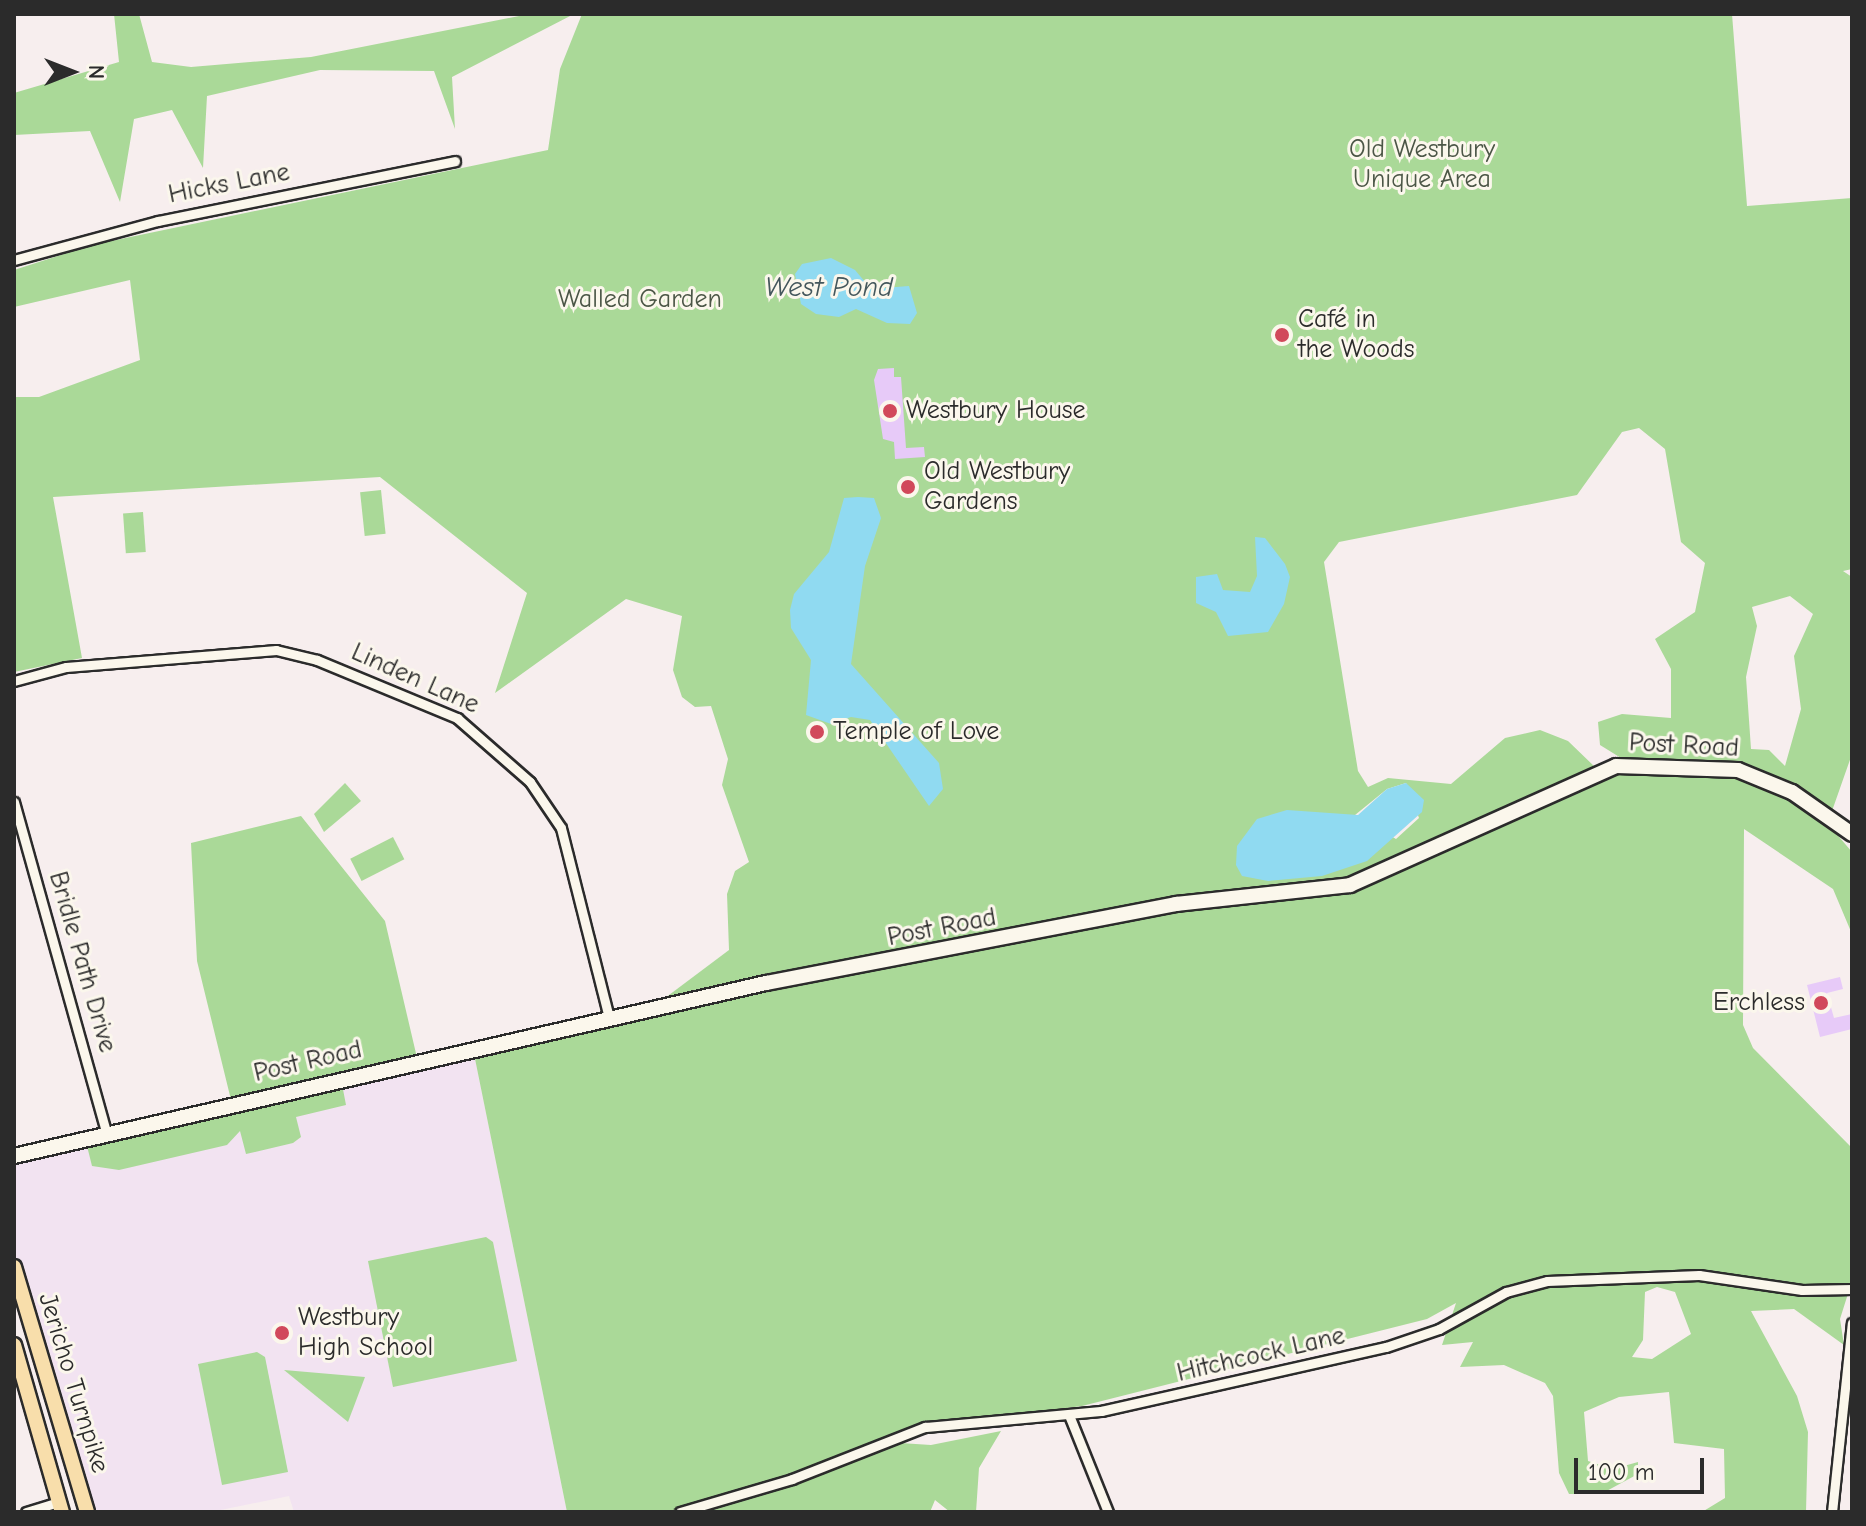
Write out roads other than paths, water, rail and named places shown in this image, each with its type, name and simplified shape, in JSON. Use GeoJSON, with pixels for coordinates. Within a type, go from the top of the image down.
{"type":"FeatureCollection","features":[{"type":"Feature","properties":{"kind":"main road","name":"Post Road"},"geometry":{"type":"LineString","coordinates":[[14,1156],[609,1018],[1163,906],[1350,885],[1616,766],[1738,770],[1792,792],[1852,834]]}},
{"type":"Feature","properties":{"kind":"main road","name":"Jericho Turnpike"},"geometry":{"type":"LineString","coordinates":[[14,1267],[87,1512]]}},
{"type":"Feature","properties":{"kind":"main road","name":"Jericho Turnpike"},"geometry":{"type":"LineString","coordinates":[[14,1345],[61,1507]]}},
{"type":"Feature","properties":{"kind":"main road"},"geometry":{"type":"LineString","coordinates":[[35,1421],[57,1415]]}},
{"type":"Feature","properties":{"kind":"street","name":"Hicks Lane"},"geometry":{"type":"LineString","coordinates":[[14,260],[158,221],[455,161]]}},
{"type":"Feature","properties":{"kind":"street","name":"Linden Lane"},"geometry":{"type":"LineString","coordinates":[[14,681],[66,667],[276,650],[317,660],[457,718],[530,782],[561,828],[609,1018]]}},
{"type":"Feature","properties":{"kind":"street","name":"Bridle Path Drive"},"geometry":{"type":"LineString","coordinates":[[14,802],[107,1134]]}},
{"type":"Feature","properties":{"kind":"street","name":"Hitchcock Lane"},"geometry":{"type":"LineString","coordinates":[[680,1512],[792,1479],[925,1427],[1069,1415],[1158,1401],[1386,1347],[1439,1329],[1506,1292],[1547,1281],[1699,1275],[1802,1290],[1852,1289]]}},
{"type":"Feature","properties":{"kind":"street"},"geometry":{"type":"LineString","coordinates":[[1832,1512],[1849,1378],[1852,1323]]}},
{"type":"Feature","properties":{"kind":"street"},"geometry":{"type":"LineString","coordinates":[[1069,1415],[1108,1512]]}},
{"type":"Feature","properties":{"kind":"street"},"geometry":{"type":"LineString","coordinates":[[26,1512],[61,1507]]}},
{"type":"Feature","properties":{"kind":"water","name":"West Pond"},"geometry":{"type":"Polygon","coordinates":[[[831,258],[855,270],[871,289],[909,286],[917,313],[910,324],[887,323],[856,309],[839,317],[816,314],[801,304],[795,274],[802,264],[831,258]]]}},
{"type":"Feature","properties":{"kind":"water"},"geometry":{"type":"Polygon","coordinates":[[[844,498],[874,498],[881,518],[865,566],[851,664],[939,763],[943,789],[929,806],[870,720],[851,717],[831,724],[806,715],[811,660],[791,628],[790,610],[794,594],[829,552],[844,498]]]}},
{"type":"Feature","properties":{"kind":"water"},"geometry":{"type":"Polygon","coordinates":[[[1255,537],[1265,538],[1285,564],[1290,577],[1284,604],[1268,632],[1228,636],[1216,612],[1196,603],[1196,577],[1217,574],[1223,590],[1250,592],[1257,576],[1255,537]]]}},
{"type":"Feature","properties":{"kind":"water"},"geometry":{"type":"Polygon","coordinates":[[[1406,783],[1424,800],[1422,812],[1367,861],[1322,876],[1268,881],[1242,876],[1236,865],[1237,846],[1257,819],[1287,810],[1358,815],[1387,789],[1406,783]]]}},
{"type":"Feature","properties":{"kind":"place","name":"Café in the Woods"},"geometry":{"type":"Point","coordinates":[1282,335]}},
{"type":"Feature","properties":{"kind":"place","name":"Westbury House"},"geometry":{"type":"Point","coordinates":[890,411]}},
{"type":"Feature","properties":{"kind":"place","name":"Old Westbury Gardens"},"geometry":{"type":"Point","coordinates":[908,487]}},
{"type":"Feature","properties":{"kind":"place","name":"Temple of Love"},"geometry":{"type":"Point","coordinates":[817,732]}},
{"type":"Feature","properties":{"kind":"place","name":"Erchless"},"geometry":{"type":"Point","coordinates":[1821,1003]}},
{"type":"Feature","properties":{"kind":"place","name":"Westbury High School"},"geometry":{"type":"Point","coordinates":[282,1333]}},
{"type":"Feature","properties":{"kind":"park label","name":"Old Westbury Unique Area"},"geometry":{"type":"Point","coordinates":[1422,165]}},
{"type":"Feature","properties":{"kind":"park label","name":"Walled Garden"},"geometry":{"type":"Point","coordinates":[640,300]}}]}
